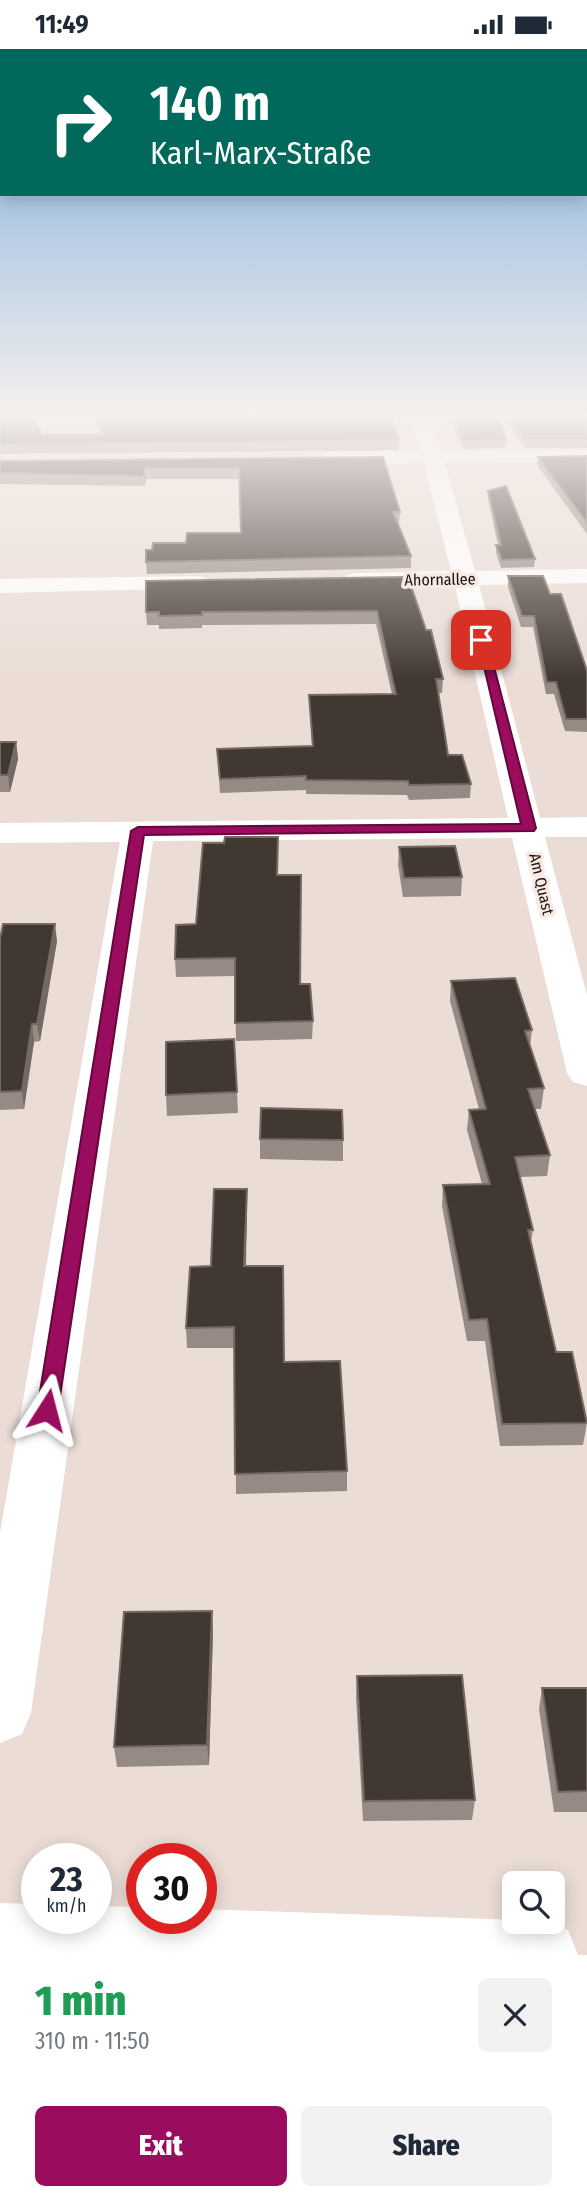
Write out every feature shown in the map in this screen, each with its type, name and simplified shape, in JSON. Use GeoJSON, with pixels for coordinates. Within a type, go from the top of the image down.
{"type":"FeatureCollection","features":[{"type":"Feature","properties":{"kind":"street","name":"Am Quast"},"geometry":{"type":"LineString","coordinates":[[445,502],[529,828],[587,1073]]}},
{"type":"Feature","properties":{"kind":"street","name":"Ahornallee"},"geometry":{"type":"LineString","coordinates":[[334,580],[587,576]]}},
{"type":"Feature","properties":{"kind":"street"},"geometry":{"type":"LineString","coordinates":[[0,586],[223,582]]}},
{"type":"Feature","properties":{"kind":"street"},"geometry":{"type":"LineString","coordinates":[[0,833],[587,827]]}},
{"type":"Feature","properties":{"kind":"street"},"geometry":{"type":"LineString","coordinates":[[0,1713],[138,831]]}},
{"type":"Feature","properties":{"kind":"street"},"geometry":{"type":"LineString","coordinates":[[0,1938],[543,1955]]}},
{"type":"Feature","properties":{"kind":"building"},"geometry":{"type":"Polygon","coordinates":[[[240,502],[397,502],[400,512],[393,512],[411,556],[146,562],[146,550],[152,550],[153,543],[186,543],[187,533],[241,533],[240,502]]]}},
{"type":"Feature","properties":{"kind":"building"},"geometry":{"type":"Polygon","coordinates":[[[491,502],[512,502],[535,559],[502,560],[496,545],[501,545],[491,502]]]}},
{"type":"Feature","properties":{"kind":"building"},"geometry":{"type":"Polygon","coordinates":[[[571,502],[587,502],[587,523],[571,502]]]}},
{"type":"Feature","properties":{"kind":"building"},"geometry":{"type":"Polygon","coordinates":[[[508,576],[543,576],[550,594],[561,594],[587,671],[587,719],[566,719],[556,682],[547,682],[534,616],[522,616],[508,576]]]}},
{"type":"Feature","properties":{"kind":"building"},"geometry":{"type":"Polygon","coordinates":[[[408,577],[426,630],[431,630],[443,679],[436,679],[448,755],[462,755],[471,784],[409,785],[408,781],[306,780],[306,776],[220,779],[217,749],[313,746],[309,695],[396,694],[377,611],[202,612],[202,615],[159,616],[159,612],[146,612],[146,581],[408,577]]]}},
{"type":"Feature","properties":{"kind":"building"},"geometry":{"type":"Polygon","coordinates":[[[0,742],[16,742],[8,775],[0,775],[0,742]]]}},
{"type":"Feature","properties":{"kind":"building"},"geometry":{"type":"Polygon","coordinates":[[[225,837],[278,837],[277,875],[301,875],[300,984],[310,984],[313,1021],[235,1023],[235,958],[175,959],[176,925],[196,924],[203,843],[224,843],[225,837]]]}},
{"type":"Feature","properties":{"kind":"building"},"geometry":{"type":"Polygon","coordinates":[[[455,846],[462,877],[404,878],[399,847],[455,846]]]}},
{"type":"Feature","properties":{"kind":"building"},"geometry":{"type":"Polygon","coordinates":[[[3,924],[55,924],[37,1024],[32,1024],[22,1091],[0,1092],[0,939],[3,924]]]}},
{"type":"Feature","properties":{"kind":"building"},"geometry":{"type":"Polygon","coordinates":[[[515,978],[532,1030],[525,1031],[544,1088],[528,1089],[550,1155],[515,1157],[533,1230],[528,1230],[556,1352],[572,1352],[587,1423],[502,1424],[487,1319],[469,1320],[443,1185],[490,1184],[469,1110],[486,1109],[451,981],[515,978]]]}},
{"type":"Feature","properties":{"kind":"building"},"geometry":{"type":"Polygon","coordinates":[[[234,1039],[237,1092],[166,1095],[166,1042],[234,1039]]]}},
{"type":"Feature","properties":{"kind":"building"},"geometry":{"type":"Polygon","coordinates":[[[261,1108],[342,1110],[343,1140],[260,1139],[261,1108]]]}},
{"type":"Feature","properties":{"kind":"building"},"geometry":{"type":"Polygon","coordinates":[[[214,1189],[247,1189],[244,1266],[283,1266],[284,1362],[340,1361],[347,1471],[235,1474],[234,1327],[186,1328],[190,1267],[211,1266],[214,1189]]]}},
{"type":"Feature","properties":{"kind":"building"},"geometry":{"type":"Polygon","coordinates":[[[212,1611],[207,1745],[114,1747],[124,1612],[212,1611]]]}},
{"type":"Feature","properties":{"kind":"building"},"geometry":{"type":"Polygon","coordinates":[[[462,1675],[475,1800],[364,1801],[357,1676],[462,1675]]]}},
{"type":"Feature","properties":{"kind":"building"},"geometry":{"type":"Polygon","coordinates":[[[542,1688],[587,1688],[587,1791],[558,1792],[542,1688]]]}},
{"type":"Feature","properties":{"kind":"route"},"geometry":{"type":"LineString","coordinates":[[47,1410],[138,831],[529,828],[481,640]]}}]}
